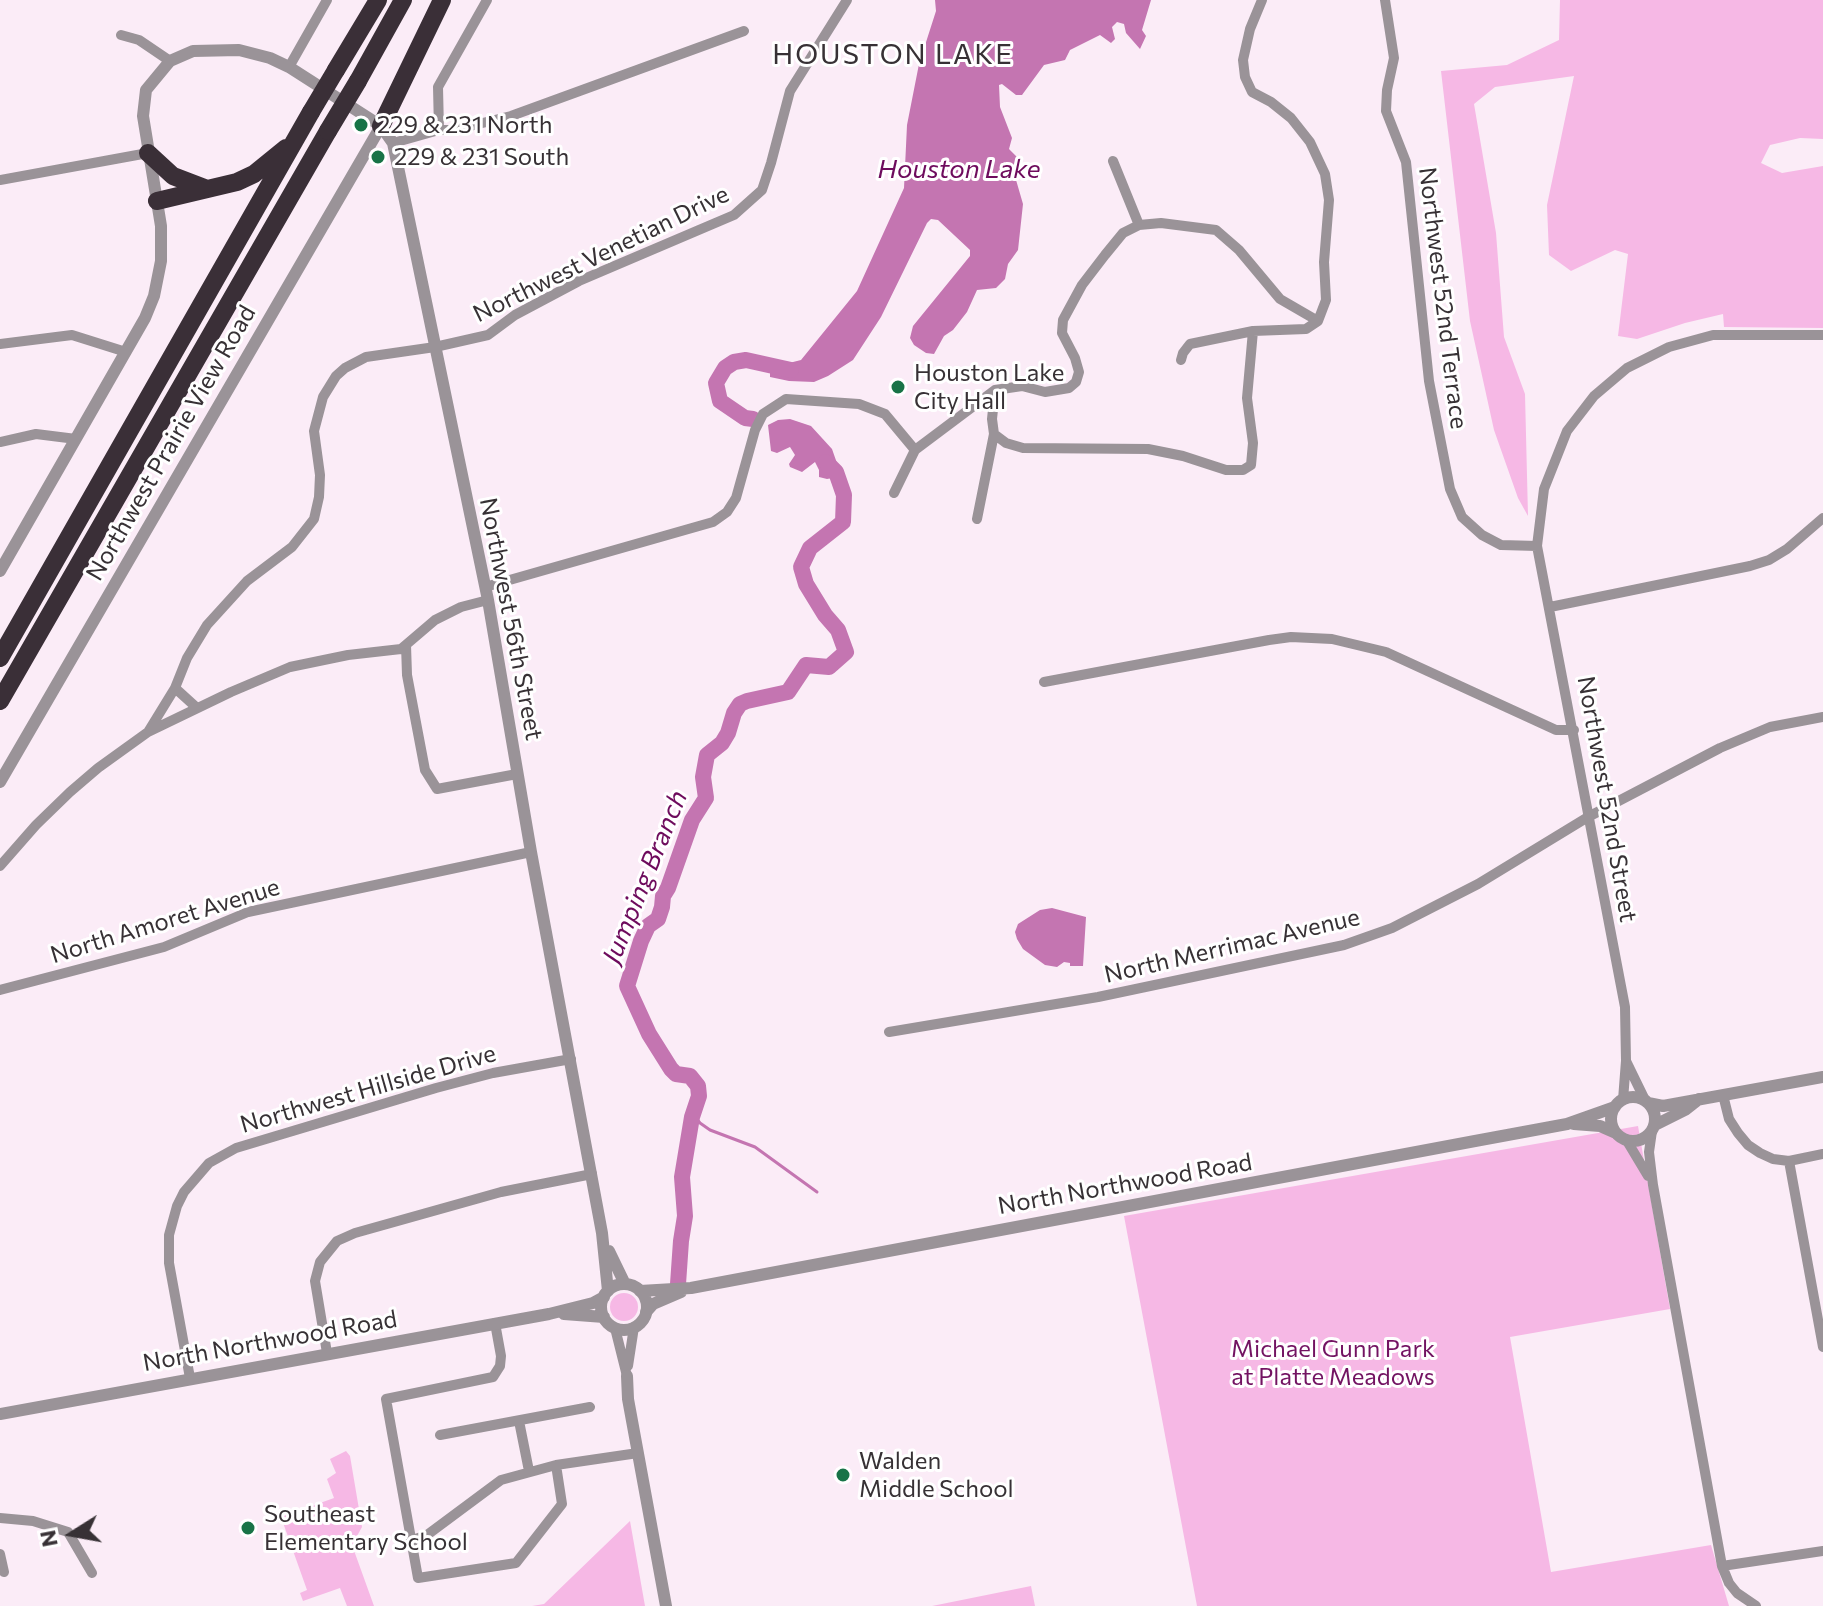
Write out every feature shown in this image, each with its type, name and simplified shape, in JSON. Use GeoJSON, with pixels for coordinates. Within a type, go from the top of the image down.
{"type":"FeatureCollection","features":[{"type":"Feature","properties":{"kind":"highway"},"geometry":{"type":"LineString","coordinates":[[0,658],[378,0]]}},
{"type":"Feature","properties":{"kind":"highway"},"geometry":{"type":"LineString","coordinates":[[0,701],[403,0]]}},
{"type":"Feature","properties":{"kind":"highway"},"geometry":{"type":"LineString","coordinates":[[381,126],[442,0]]}},
{"type":"Feature","properties":{"kind":"highway"},"geometry":{"type":"LineString","coordinates":[[157,201],[210,190],[254,174],[297,138]]}},
{"type":"Feature","properties":{"kind":"highway"},"geometry":{"type":"LineString","coordinates":[[148,153],[173,176],[210,190]]}},
{"type":"Feature","properties":{"kind":"street"},"geometry":{"type":"LineString","coordinates":[[289,67],[327,0]]}},
{"type":"Feature","properties":{"kind":"street"},"geometry":{"type":"LineString","coordinates":[[439,130],[438,87],[487,0]]}},
{"type":"Feature","properties":{"kind":"street","name":"Northwest Venetian Drive"},"geometry":{"type":"LineString","coordinates":[[148,732],[175,688],[193,647],[219,610],[260,569],[292,547],[314,519],[320,475],[314,431],[323,397],[336,376],[366,357],[435,347],[488,335],[515,315],[579,281],[734,215],[762,190],[790,91],[847,0]]}},
{"type":"Feature","properties":{"kind":"street"},"geometry":{"type":"LineString","coordinates":[[1181,360],[1190,344],[1253,331],[1306,329],[1318,321],[1326,300],[1324,262],[1329,200],[1325,174],[1310,142],[1291,118],[1252,92],[1245,77],[1243,60],[1250,29],[1262,0]]}},
{"type":"Feature","properties":{"kind":"street","name":"Northwest 52nd Terrace"},"geometry":{"type":"LineString","coordinates":[[1385,0],[1394,58],[1386,111],[1406,162],[1429,381],[1450,489],[1462,517],[1482,535],[1510,547],[1537,546]]}},
{"type":"Feature","properties":{"kind":"street"},"geometry":{"type":"LineString","coordinates":[[393,143],[439,130],[454,130],[511,116],[744,31]]}},
{"type":"Feature","properties":{"kind":"street"},"geometry":{"type":"LineString","coordinates":[[0,571],[148,313],[158,278],[162,242],[143,116],[146,90],[170,61],[139,40],[121,35]]}},
{"type":"Feature","properties":{"kind":"street","name":"Northwest 56th Street"},"geometry":{"type":"LineString","coordinates":[[170,61],[193,51],[239,50],[270,58],[381,126],[393,143],[487,594],[531,852],[592,1174],[602,1233],[606,1294]]}},
{"type":"Feature","properties":{"kind":"street","name":"Northwest Prairie View Road"},"geometry":{"type":"LineString","coordinates":[[0,782],[381,126]]}},
{"type":"Feature","properties":{"kind":"street"},"geometry":{"type":"LineString","coordinates":[[0,180],[148,153]]}},
{"type":"Feature","properties":{"kind":"street"},"geometry":{"type":"LineString","coordinates":[[1113,161],[1139,225]]}},
{"type":"Feature","properties":{"kind":"street"},"geometry":{"type":"LineString","coordinates":[[894,493],[915,450],[995,390],[1022,386],[1045,392],[1069,388],[1076,382],[1079,372],[1062,333],[1063,320],[1082,285],[1105,255],[1123,233],[1139,225],[1161,223],[1216,230],[1239,250],[1280,299],[1318,321]]}},
{"type":"Feature","properties":{"kind":"street"},"geometry":{"type":"LineString","coordinates":[[994,434],[1006,443],[1023,448],[1148,449],[1226,470],[1243,470],[1251,465],[1253,443],[1247,398],[1253,331]]}},
{"type":"Feature","properties":{"kind":"street"},"geometry":{"type":"LineString","coordinates":[[0,344],[72,335],[126,352]]}},
{"type":"Feature","properties":{"kind":"street","name":"Northwest 52nd Street"},"geometry":{"type":"LineString","coordinates":[[1619,1104],[1626,1061],[1625,1007],[1537,546],[1542,498],[1557,450],[1567,431],[1594,396],[1627,368],[1669,347],[1713,335],[1823,335]]}},
{"type":"Feature","properties":{"kind":"street"},"geometry":{"type":"LineString","coordinates":[[977,519],[994,434],[995,390]]}},
{"type":"Feature","properties":{"kind":"street"},"geometry":{"type":"LineString","coordinates":[[0,866],[36,825],[98,768],[148,732],[197,708],[290,667],[348,655],[394,651],[406,645],[435,620],[487,594],[713,522],[727,512],[736,498],[755,430],[763,414],[786,399],[859,404],[890,418],[915,450]]}},
{"type":"Feature","properties":{"kind":"street"},"geometry":{"type":"LineString","coordinates":[[0,442],[36,434],[76,439]]}},
{"type":"Feature","properties":{"kind":"street"},"geometry":{"type":"LineString","coordinates":[[1550,607],[1760,563],[1787,549],[1823,518]]}},
{"type":"Feature","properties":{"kind":"street"},"geometry":{"type":"LineString","coordinates":[[1044,682],[1269,640],[1332,639],[1386,652],[1556,730],[1574,730]]}},
{"type":"Feature","properties":{"kind":"street"},"geometry":{"type":"LineString","coordinates":[[406,645],[407,675],[425,770],[437,789],[517,774]]}},
{"type":"Feature","properties":{"kind":"street"},"geometry":{"type":"LineString","coordinates":[[175,688],[197,708]]}},
{"type":"Feature","properties":{"kind":"street","name":"North Merrimac Avenue"},"geometry":{"type":"LineString","coordinates":[[889,1032],[1098,997],[1344,945],[1392,928],[1478,884],[1588,817],[1720,748],[1770,727],[1823,717]]}},
{"type":"Feature","properties":{"kind":"street","name":"North Amoret Avenue"},"geometry":{"type":"LineString","coordinates":[[0,990],[164,947],[248,912],[531,852]]}},
{"type":"Feature","properties":{"kind":"street","name":"Northwest Hillside Drive"},"geometry":{"type":"LineString","coordinates":[[190,1378],[168,1251],[172,1220],[189,1184],[209,1163],[236,1148],[493,1073],[571,1059]]}},
{"type":"Feature","properties":{"kind":"street","name":"Northwest 52nd Street"},"geometry":{"type":"LineString","coordinates":[[1626,1061],[1647,1102]]}},
{"type":"Feature","properties":{"kind":"street"},"geometry":{"type":"LineString","coordinates":[[1653,1185],[1632,1146],[1621,1137],[1611,1121],[1619,1104],[1634,1097],[1663,1106],[1823,1077]]}},
{"type":"Feature","properties":{"kind":"street"},"geometry":{"type":"LineString","coordinates":[[1723,1095],[1729,1119],[1748,1145],[1773,1159],[1789,1161],[1823,1154]]}},
{"type":"Feature","properties":{"kind":"street"},"geometry":{"type":"LineString","coordinates":[[1621,1137],[1638,1141],[1699,1099]]}},
{"type":"Feature","properties":{"kind":"street"},"geometry":{"type":"LineString","coordinates":[[1647,1102],[1654,1113],[1649,1152],[1653,1185],[1722,1566],[1737,1593],[1756,1606]]}},
{"type":"Feature","properties":{"kind":"street","name":"North Northwood Road"},"geometry":{"type":"LineString","coordinates":[[640,1291],[691,1288],[1567,1124],[1619,1104]]}},
{"type":"Feature","properties":{"kind":"street","name":"North Northwood Road"},"geometry":{"type":"LineString","coordinates":[[1567,1124],[1592,1124],[1621,1137]]}},
{"type":"Feature","properties":{"kind":"street"},"geometry":{"type":"LineString","coordinates":[[1789,1161],[1818,1287],[1823,1347]]}},
{"type":"Feature","properties":{"kind":"street"},"geometry":{"type":"LineString","coordinates":[[327,1353],[315,1281],[320,1262],[337,1241],[355,1233],[501,1192],[592,1174]]}},
{"type":"Feature","properties":{"kind":"street","name":"Northwest 56th Street"},"geometry":{"type":"LineString","coordinates":[[602,1233],[625,1284]]}},
{"type":"Feature","properties":{"kind":"street"},"geometry":{"type":"LineString","coordinates":[[627,1376],[615,1328],[604,1317],[601,1303],[606,1294],[625,1284],[640,1291],[645,1298],[646,1312],[634,1327],[627,1376],[628,1399],[666,1606]]}},
{"type":"Feature","properties":{"kind":"street","name":"North Northwood Road"},"geometry":{"type":"LineString","coordinates":[[646,1312],[653,1304],[691,1288]]}},
{"type":"Feature","properties":{"kind":"street","name":"North Northwood Road"},"geometry":{"type":"LineString","coordinates":[[0,1414],[549,1314],[593,1303],[606,1294]]}},
{"type":"Feature","properties":{"kind":"street","name":"North Northwood Road"},"geometry":{"type":"LineString","coordinates":[[549,1314],[604,1317]]}},
{"type":"Feature","properties":{"kind":"street"},"geometry":{"type":"LineString","coordinates":[[495,1323],[501,1356],[500,1366],[493,1377],[386,1399],[418,1578],[516,1563],[562,1504],[556,1465]]}},
{"type":"Feature","properties":{"kind":"street"},"geometry":{"type":"LineString","coordinates":[[615,1328],[634,1327]]}},
{"type":"Feature","properties":{"kind":"street"},"geometry":{"type":"LineString","coordinates":[[440,1435],[590,1407]]}},
{"type":"Feature","properties":{"kind":"street"},"geometry":{"type":"LineString","coordinates":[[519,1421],[529,1471]]}},
{"type":"Feature","properties":{"kind":"street"},"geometry":{"type":"LineString","coordinates":[[410,1541],[427,1535],[501,1480],[556,1465],[638,1453]]}},
{"type":"Feature","properties":{"kind":"street"},"geometry":{"type":"LineString","coordinates":[[0,1518],[33,1521],[68,1532],[92,1573]]}},
{"type":"Feature","properties":{"kind":"street"},"geometry":{"type":"LineString","coordinates":[[1722,1566],[1823,1551]]}},
{"type":"Feature","properties":{"kind":"street"},"geometry":{"type":"LineString","coordinates":[[0,1554],[4,1572]]}},
{"type":"Feature","properties":{"kind":"green space"},"geometry":{"type":"Polygon","coordinates":[[[1560,0],[1823,0],[1823,139],[1800,138],[1770,145],[1761,163],[1782,173],[1823,166],[1823,328],[1724,327],[1723,314],[1637,339],[1618,336],[1628,254],[1615,250],[1571,271],[1549,255],[1547,205],[1574,76],[1495,87],[1474,104],[1496,233],[1504,337],[1525,394],[1528,516],[1518,498],[1494,430],[1470,321],[1441,71],[1507,65],[1559,40],[1560,0]]]}},
{"type":"Feature","properties":{"kind":"green space","name":"Michael Gunn Park at Platte Meadows"},"geometry":{"type":"Polygon","coordinates":[[[1638,1126],[1670,1309],[1510,1337],[1551,1572],[1711,1545],[1729,1606],[1197,1606],[1124,1216],[1638,1126]]]}},
{"type":"Feature","properties":{"kind":"green space"},"geometry":{"type":"Polygon","coordinates":[[[624,1293],[634,1297],[638,1307],[634,1317],[624,1321],[614,1317],[610,1307],[614,1297],[624,1293]]]}},
{"type":"Feature","properties":{"kind":"green space"},"geometry":{"type":"Polygon","coordinates":[[[346,1451],[350,1456],[362,1527],[352,1545],[374,1606],[347,1606],[340,1588],[303,1601],[300,1593],[307,1590],[281,1517],[334,1498],[327,1479],[336,1473],[330,1459],[346,1451]]]}},
{"type":"Feature","properties":{"kind":"green space"},"geometry":{"type":"Polygon","coordinates":[[[630,1521],[645,1606],[532,1606],[544,1604],[630,1521]]]}},
{"type":"Feature","properties":{"kind":"green space"},"geometry":{"type":"Polygon","coordinates":[[[1031,1586],[1035,1606],[932,1606],[1031,1586]]]}},
{"type":"Feature","properties":{"kind":"water","name":"Houston Lake"},"geometry":{"type":"Polygon","coordinates":[[[935,0],[1151,0],[1142,30],[1146,36],[1140,49],[1126,33],[1124,24],[1117,22],[1112,27],[1115,39],[1111,43],[1100,35],[1070,50],[1065,60],[1044,65],[1022,95],[999,85],[1000,107],[1012,138],[1009,149],[1019,159],[1014,173],[1023,204],[1018,250],[1008,264],[1005,279],[996,288],[977,290],[967,312],[944,336],[934,354],[914,345],[910,338],[913,326],[970,256],[970,250],[938,220],[931,219],[881,317],[853,360],[814,382],[770,377],[770,367],[774,362],[801,360],[857,291],[904,188],[907,125],[919,64],[936,11],[935,0]]]}},
{"type":"Feature","properties":{"kind":"water"},"geometry":{"type":"Polygon","coordinates":[[[790,419],[811,426],[832,449],[839,469],[838,477],[819,477],[815,462],[802,472],[790,467],[795,455],[790,447],[777,453],[771,451],[768,425],[790,419]]]}},
{"type":"Feature","properties":{"kind":"water"},"geometry":{"type":"Polygon","coordinates":[[[1052,908],[1086,917],[1083,966],[1070,966],[1070,963],[1064,962],[1057,967],[1045,965],[1023,949],[1017,939],[1015,932],[1018,924],[1040,910],[1052,908]]]}},
{"type":"Feature","properties":{"kind":"waterway","name":"Jumping Branch"},"geometry":{"type":"LineString","coordinates":[[753,419],[745,418],[720,401],[716,383],[725,368],[734,362],[746,360],[791,370]]}},
{"type":"Feature","properties":{"kind":"waterway","name":"Jumping Branch"},"geometry":{"type":"LineString","coordinates":[[678,1284],[685,1216],[682,1177],[692,1117],[699,1096],[698,1086],[690,1076],[676,1074],[671,1069],[649,1034],[627,986],[641,941],[648,926],[658,919],[663,896],[692,820],[706,798],[703,777],[707,755],[722,743],[734,713],[740,704],[747,701],[788,692],[806,665],[829,667],[846,652],[838,630],[806,584],[801,567],[810,548],[843,522],[844,495],[836,472],[826,462]]}},
{"type":"Feature","properties":{"kind":"waterway"},"geometry":{"type":"LineString","coordinates":[[693,1114],[710,1130],[755,1147],[817,1192]]}},
{"type":"Feature","properties":{"kind":"place","name":"229 & 231 North"},"geometry":{"type":"Point","coordinates":[361,125]}},
{"type":"Feature","properties":{"kind":"place","name":"229 & 231 South"},"geometry":{"type":"Point","coordinates":[378,157]}},
{"type":"Feature","properties":{"kind":"place","name":"Houston Lake City Hall"},"geometry":{"type":"Point","coordinates":[898,387]}},
{"type":"Feature","properties":{"kind":"place","name":"Walden Middle School"},"geometry":{"type":"Point","coordinates":[843,1475]}},
{"type":"Feature","properties":{"kind":"place","name":"Southeast Elementary School"},"geometry":{"type":"Point","coordinates":[248,1528]}},
{"type":"Feature","properties":{"kind":"district","name":"HOUSTON LAKE"},"geometry":{"type":"Point","coordinates":[893,55]}}]}
